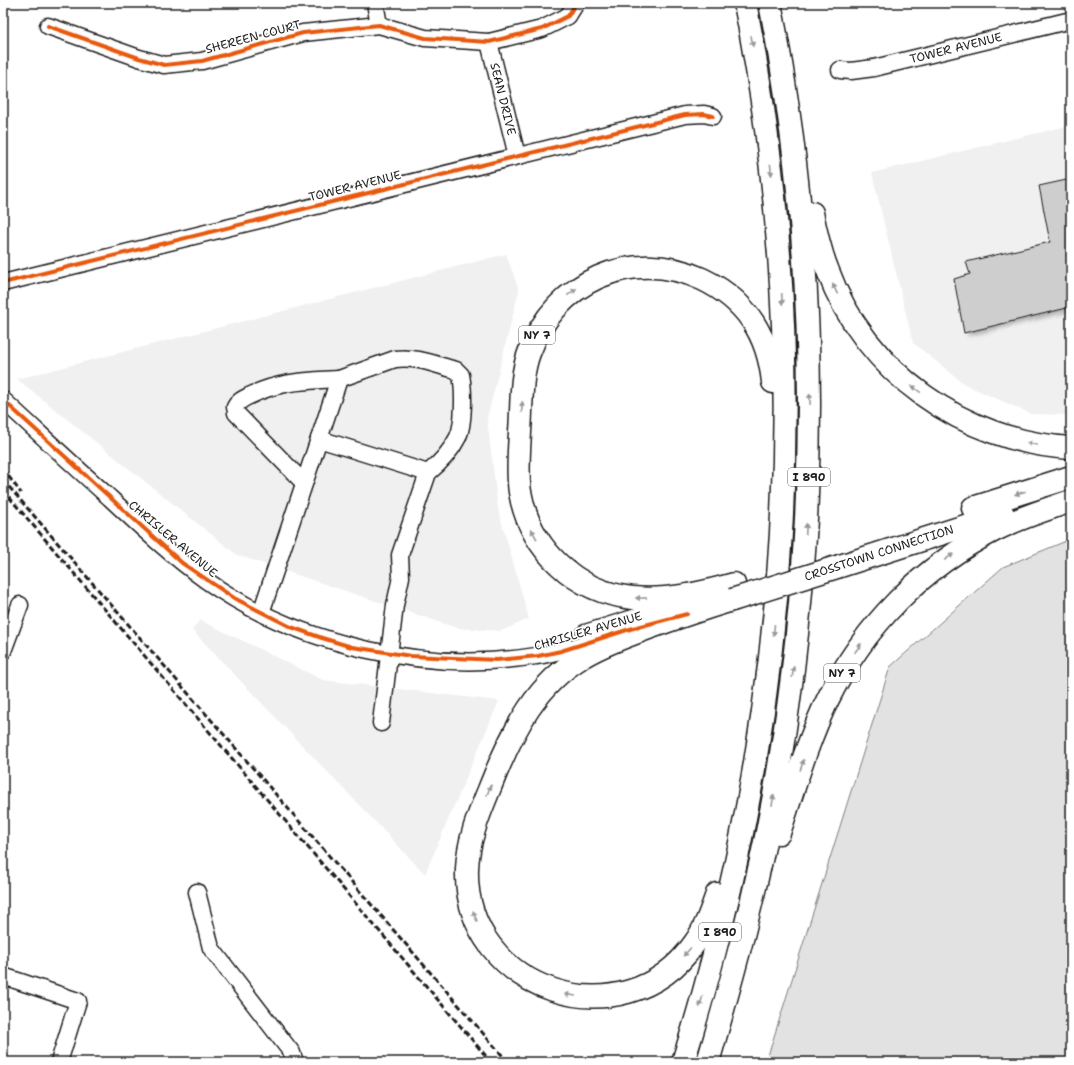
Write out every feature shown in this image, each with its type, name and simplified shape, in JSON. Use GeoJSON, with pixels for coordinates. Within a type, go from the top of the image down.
{"type":"FeatureCollection","features":[{"type":"Feature","properties":{"kind":"highway","name":"I 890"},"geometry":{"type":"LineString","coordinates":[[682,1062],[717,943],[749,800],[773,643],[784,485],[785,374],[777,224],[765,121],[745,3]]}},
{"type":"Feature","properties":{"kind":"highway","name":"I 890"},"geometry":{"type":"LineString","coordinates":[[708,1062],[740,948],[762,855],[782,751],[796,646],[809,487],[809,381],[805,275],[795,162],[782,64],[770,3]]}},
{"type":"Feature","properties":{"kind":"highway"},"geometry":{"type":"LineString","coordinates":[[782,64],[822,254],[837,293],[847,312],[869,344],[888,366],[904,380],[935,403],[969,423],[1021,442],[1071,448]]}},
{"type":"Feature","properties":{"kind":"highway","name":"NY 7"},"geometry":{"type":"LineString","coordinates":[[733,592],[669,597],[634,598],[618,596],[587,585],[571,575],[555,562],[537,540],[529,526],[520,491],[519,455],[522,409],[525,370],[529,355],[535,339],[552,312],[568,295],[593,278],[626,269],[645,267],[678,270],[700,278],[724,292],[736,302],[753,321],[763,337],[768,351],[771,365],[784,485]]}},
{"type":"Feature","properties":{"kind":"highway","name":"CROSSTOWN CONNECTION"},"geometry":{"type":"LineString","coordinates":[[841,558],[1071,477]]}},
{"type":"Feature","properties":{"kind":"highway","name":"CROSSTOWN CONNECTION"},"geometry":{"type":"LineString","coordinates":[[749,800],[710,913],[694,945],[668,970],[653,980],[636,988],[619,994],[582,997],[549,990],[533,982],[503,960],[488,942],[475,917],[470,901],[467,874],[469,851],[473,834],[512,735],[532,703],[556,677],[581,657],[612,641],[687,614],[733,592],[841,558],[1071,493]]}},
{"type":"Feature","properties":{"kind":"highway","name":"NY 7"},"geometry":{"type":"LineString","coordinates":[[740,948],[800,770],[818,722],[838,680],[864,640],[894,604],[930,571],[951,555],[995,530],[1071,501]]}},
{"type":"Feature","properties":{"kind":"street"},"geometry":{"type":"LineString","coordinates":[[375,3],[380,25]]}},
{"type":"Feature","properties":{"kind":"street","name":"SHEREEN COURT"},"geometry":{"type":"LineString","coordinates":[[48,26],[139,58],[164,65],[202,61],[304,33],[380,25],[425,38],[489,42],[542,29],[568,16],[576,3]]}},
{"type":"Feature","properties":{"kind":"street","name":"TOWER AVENUE"},"geometry":{"type":"LineString","coordinates":[[840,70],[852,71],[874,68],[1071,20]]}},
{"type":"Feature","properties":{"kind":"street","name":"SEAN DRIVE"},"geometry":{"type":"LineString","coordinates":[[489,42],[517,156]]}},
{"type":"Feature","properties":{"kind":"street","name":"TOWER AVENUE"},"geometry":{"type":"LineString","coordinates":[[3,283],[685,115],[704,114],[713,116]]}},
{"type":"Feature","properties":{"kind":"street"},"geometry":{"type":"LineString","coordinates":[[304,484],[236,413],[235,407],[238,402],[267,387],[293,382],[339,379],[404,358],[414,358],[456,370],[462,375],[461,416],[458,437],[438,465],[428,473],[400,555],[402,577],[394,605],[382,723]]}},
{"type":"Feature","properties":{"kind":"street"},"geometry":{"type":"LineString","coordinates":[[261,613],[339,379]]}},
{"type":"Feature","properties":{"kind":"street","name":"CHRISLER AVENUE"},"geometry":{"type":"LineString","coordinates":[[3,400],[182,563],[234,598],[261,613],[291,627],[322,638],[352,647],[388,654],[442,659],[497,660],[538,656],[687,614]]}},
{"type":"Feature","properties":{"kind":"street"},"geometry":{"type":"LineString","coordinates":[[319,439],[428,473]]}},
{"type":"Feature","properties":{"kind":"street","name":"CHRISLER AVENUE"},"geometry":{"type":"LineString","coordinates":[[475,660],[516,653],[558,642],[682,604],[733,592]]}},
{"type":"Feature","properties":{"kind":"street"},"geometry":{"type":"LineString","coordinates":[[3,651],[20,605]]}},
{"type":"Feature","properties":{"kind":"street"},"geometry":{"type":"LineString","coordinates":[[197,892],[211,948],[292,1053],[296,1062]]}},
{"type":"Feature","properties":{"kind":"street"},"geometry":{"type":"LineString","coordinates":[[3,976],[78,1001],[59,1062]]}},
{"type":"Feature","properties":{"kind":"shaded area"},"geometry":{"type":"Polygon","coordinates":[[[1071,125],[1071,415],[1031,414],[966,385],[913,343],[872,173],[1071,125]]]}},
{"type":"Feature","properties":{"kind":"shaded area"},"geometry":{"type":"Polygon","coordinates":[[[506,254],[519,290],[487,419],[498,509],[529,619],[501,631],[457,628],[237,555],[17,379],[506,254]]]}},
{"type":"Feature","properties":{"kind":"shaded area"},"geometry":{"type":"Polygon","coordinates":[[[1071,539],[1071,1062],[766,1062],[890,667],[1003,567],[1071,539]]]}},
{"type":"Feature","properties":{"kind":"shaded area"},"geometry":{"type":"Polygon","coordinates":[[[200,620],[323,680],[499,701],[425,874],[192,630],[200,620]]]}},
{"type":"Feature","properties":{"kind":"building"},"geometry":{"type":"Polygon","coordinates":[[[1071,179],[1071,307],[964,333],[954,279],[970,274],[966,262],[1050,242],[1039,186],[1071,179]]]}},
{"type":"Feature","properties":{"kind":"railway"},"geometry":{"type":"LineString","coordinates":[[3,469],[21,493]]}},
{"type":"Feature","properties":{"kind":"railway"},"geometry":{"type":"LineString","coordinates":[[3,480],[508,1062]]}},
{"type":"Feature","properties":{"kind":"railway"},"geometry":{"type":"LineString","coordinates":[[3,490],[491,1062]]}},
{"type":"Feature","properties":{"kind":"cycle path"},"geometry":{"type":"LineString","coordinates":[[48,26],[139,58],[164,65],[202,61],[303,33],[379,25],[425,38],[489,42],[542,29],[568,16],[576,3]]}},
{"type":"Feature","properties":{"kind":"cycle path"},"geometry":{"type":"LineString","coordinates":[[3,283],[685,115],[704,114],[713,116]]}},
{"type":"Feature","properties":{"kind":"cycle path"},"geometry":{"type":"LineString","coordinates":[[3,400],[182,563],[234,598],[291,627],[322,638],[352,647],[411,656],[497,660],[538,656],[561,651],[630,629],[687,614]]}}]}
